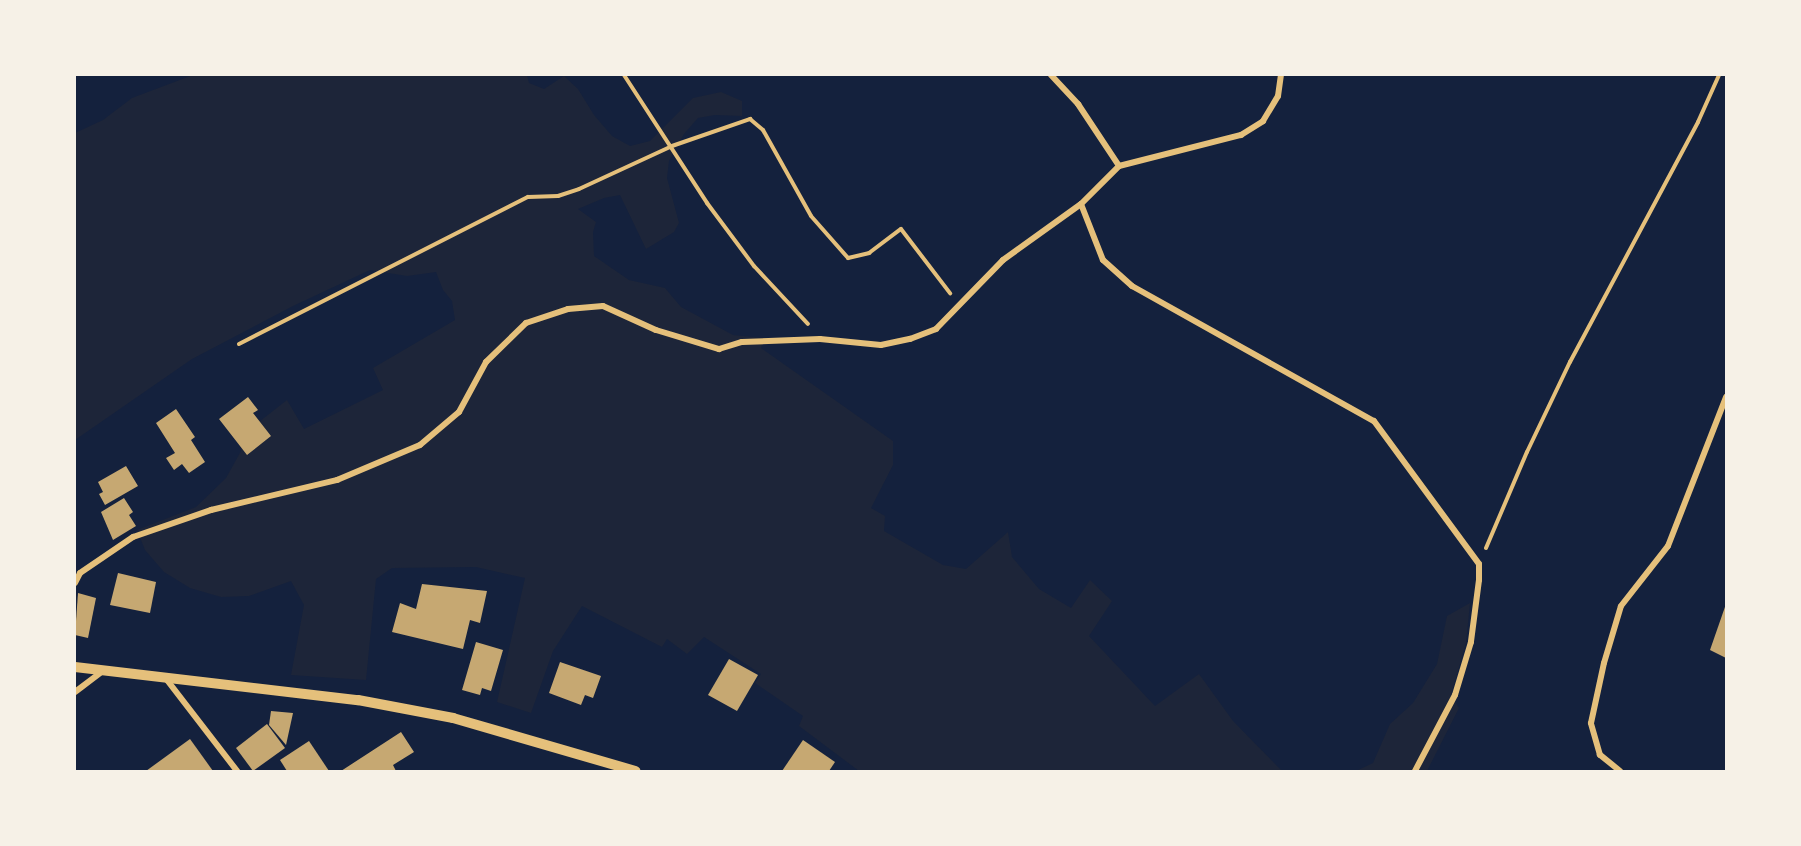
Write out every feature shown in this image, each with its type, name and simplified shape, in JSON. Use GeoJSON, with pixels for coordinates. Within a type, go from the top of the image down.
{"type":"FeatureCollection","features":[{"type":"Feature","properties":{"kind":"street"},"geometry":{"type":"LineString","coordinates":[[1051,75],[1078,104],[1119,166]]}},
{"type":"Feature","properties":{"kind":"street"},"geometry":{"type":"LineString","coordinates":[[75,583],[80,573],[133,537],[211,510],[337,480],[420,445],[459,412],[486,362],[526,323],[568,309],[603,306],[656,330],[719,350],[742,342],[820,339],[881,345],[910,339],[936,329],[1003,260],[1081,204],[1119,166],[1241,135],[1263,121],[1278,96],[1281,75]]}},
{"type":"Feature","properties":{"kind":"street"},"geometry":{"type":"LineString","coordinates":[[1081,204],[1104,260],[1132,286],[1374,421],[1479,564],[1471,642],[1459,685],[1416,771]]}},
{"type":"Feature","properties":{"kind":"street"},"geometry":{"type":"LineString","coordinates":[[1620,771],[1600,755],[1591,723],[1604,663],[1621,606],[1668,546],[1726,397]]}},
{"type":"Feature","properties":{"kind":"street"},"geometry":{"type":"LineString","coordinates":[[75,667],[167,680],[358,700],[453,718],[636,771]]}},
{"type":"Feature","properties":{"kind":"street"},"geometry":{"type":"LineString","coordinates":[[75,692],[104,671]]}},
{"type":"Feature","properties":{"kind":"street"},"geometry":{"type":"LineString","coordinates":[[167,680],[237,771]]}},
{"type":"Feature","properties":{"kind":"path"},"geometry":{"type":"LineString","coordinates":[[624,75],[707,203],[754,266],[792,305],[820,339]]}},
{"type":"Feature","properties":{"kind":"path"},"geometry":{"type":"LineString","coordinates":[[1479,564],[1570,362],[1698,122],[1719,75]]}},
{"type":"Feature","properties":{"kind":"path"},"geometry":{"type":"LineString","coordinates":[[239,344],[528,197],[558,196],[579,189],[672,146],[750,119],[763,130],[811,216],[848,258],[869,253],[901,229],[959,306]]}},
{"type":"Feature","properties":{"kind":"shaded area"},"geometry":{"type":"Polygon","coordinates":[[[193,75],[527,75],[529,83],[544,89],[564,76],[578,89],[594,115],[612,136],[630,146],[650,141],[693,98],[721,92],[742,101],[742,116],[715,115],[698,118],[684,134],[669,161],[667,178],[679,223],[674,232],[646,249],[620,195],[604,198],[578,209],[596,222],[593,232],[594,256],[629,280],[665,288],[681,307],[733,335],[764,338],[761,348],[893,441],[893,465],[871,508],[885,516],[884,531],[943,565],[966,569],[1008,532],[1012,557],[1039,589],[1071,608],[1090,580],[1112,601],[1089,636],[1155,706],[1199,674],[1233,721],[1282,771],[859,771],[799,726],[803,716],[755,683],[761,674],[704,637],[687,654],[667,639],[662,647],[582,606],[553,651],[531,713],[497,702],[525,578],[476,567],[392,568],[376,579],[366,680],[291,675],[304,605],[291,581],[249,596],[221,597],[190,588],[164,572],[145,550],[137,530],[196,507],[226,478],[241,451],[246,432],[287,400],[304,429],[383,390],[373,368],[455,320],[452,301],[443,290],[436,272],[407,276],[370,270],[293,306],[192,359],[75,440],[75,133],[103,120],[132,98],[193,75]]]}},
{"type":"Feature","properties":{"kind":"shaded area"},"geometry":{"type":"Polygon","coordinates":[[[1470,603],[1466,643],[1451,695],[1459,708],[1427,771],[1356,771],[1373,763],[1390,724],[1413,703],[1437,664],[1447,616],[1470,603]]]}},
{"type":"Feature","properties":{"kind":"building"},"geometry":{"type":"Polygon","coordinates":[[[248,397],[258,410],[253,413],[271,436],[247,455],[219,419],[248,397]]]}},
{"type":"Feature","properties":{"kind":"building"},"geometry":{"type":"Polygon","coordinates":[[[176,409],[195,437],[191,440],[205,462],[189,473],[182,464],[174,470],[166,458],[175,453],[156,423],[176,409]]]}},
{"type":"Feature","properties":{"kind":"building"},"geometry":{"type":"Polygon","coordinates":[[[126,466],[138,486],[105,505],[99,494],[103,492],[98,482],[126,466]]]}},
{"type":"Feature","properties":{"kind":"building"},"geometry":{"type":"Polygon","coordinates":[[[124,498],[133,512],[129,515],[136,526],[113,540],[101,512],[124,498]]]}},
{"type":"Feature","properties":{"kind":"building"},"geometry":{"type":"Polygon","coordinates":[[[118,573],[156,582],[150,613],[110,605],[118,573]]]}},
{"type":"Feature","properties":{"kind":"building"},"geometry":{"type":"Polygon","coordinates":[[[422,584],[487,591],[480,623],[470,620],[463,649],[392,632],[400,603],[416,609],[422,584]]]}},
{"type":"Feature","properties":{"kind":"building"},"geometry":{"type":"Polygon","coordinates":[[[78,593],[96,598],[88,638],[75,635],[78,593]]]}},
{"type":"Feature","properties":{"kind":"building"},"geometry":{"type":"Polygon","coordinates":[[[1726,604],[1726,658],[1710,650],[1726,604]]]}},
{"type":"Feature","properties":{"kind":"building"},"geometry":{"type":"Polygon","coordinates":[[[476,642],[503,650],[491,691],[482,688],[480,695],[462,690],[476,642]]]}},
{"type":"Feature","properties":{"kind":"building"},"geometry":{"type":"Polygon","coordinates":[[[729,659],[758,675],[737,711],[708,695],[729,659]]]}},
{"type":"Feature","properties":{"kind":"building"},"geometry":{"type":"Polygon","coordinates":[[[560,662],[601,676],[593,698],[585,695],[581,705],[549,693],[560,662]]]}},
{"type":"Feature","properties":{"kind":"building"},"geometry":{"type":"Polygon","coordinates":[[[271,711],[293,713],[286,745],[269,725],[271,711]]]}},
{"type":"Feature","properties":{"kind":"building"},"geometry":{"type":"Polygon","coordinates":[[[267,724],[285,748],[253,771],[236,748],[267,724]]]}},
{"type":"Feature","properties":{"kind":"building"},"geometry":{"type":"Polygon","coordinates":[[[401,732],[414,752],[393,765],[396,771],[341,771],[401,732]]]}},
{"type":"Feature","properties":{"kind":"building"},"geometry":{"type":"Polygon","coordinates":[[[190,739],[213,771],[146,771],[190,739]]]}},
{"type":"Feature","properties":{"kind":"building"},"geometry":{"type":"Polygon","coordinates":[[[803,740],[835,762],[829,771],[782,771],[803,740]]]}},
{"type":"Feature","properties":{"kind":"building"},"geometry":{"type":"Polygon","coordinates":[[[309,741],[329,771],[287,771],[280,760],[309,741]]]}}]}
